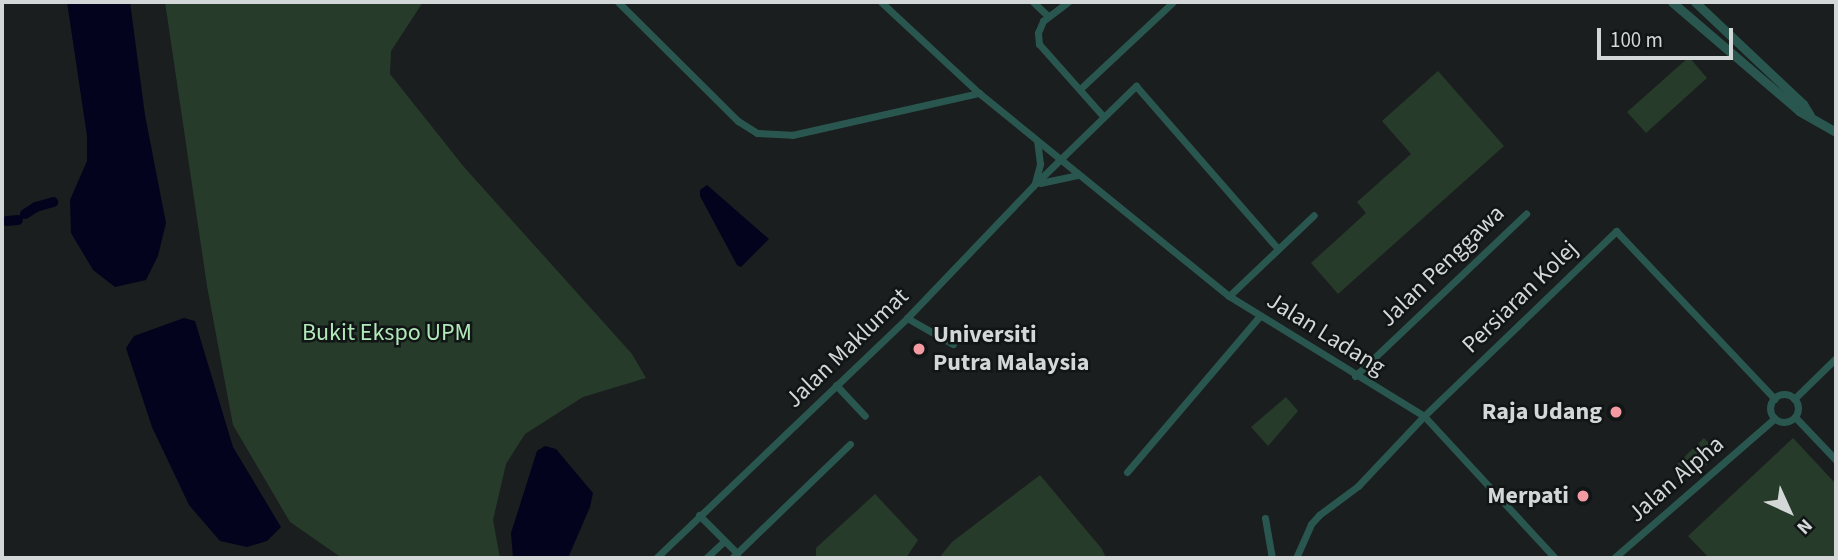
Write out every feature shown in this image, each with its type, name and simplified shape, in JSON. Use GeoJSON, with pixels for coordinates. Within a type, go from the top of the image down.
{"type":"FeatureCollection","features":[{"type":"Feature","properties":{"kind":"street"},"geometry":{"type":"LineString","coordinates":[[618,2],[738,121],[757,132],[792,135],[979,93]]}},
{"type":"Feature","properties":{"kind":"street","name":"Jalan Ladang"},"geometry":{"type":"LineString","coordinates":[[881,2],[979,93],[1229,296],[1424,416],[1555,558]]}},
{"type":"Feature","properties":{"kind":"street"},"geometry":{"type":"LineString","coordinates":[[1033,2],[1048,16]]}},
{"type":"Feature","properties":{"kind":"street"},"geometry":{"type":"LineString","coordinates":[[1068,2],[1048,16],[1038,33],[1039,44],[1103,116]]}},
{"type":"Feature","properties":{"kind":"street"},"geometry":{"type":"LineString","coordinates":[[1080,89],[1173,2]]}},
{"type":"Feature","properties":{"kind":"street"},"geometry":{"type":"LineString","coordinates":[[1672,2],[1799,111],[1836,132]]}},
{"type":"Feature","properties":{"kind":"street"},"geometry":{"type":"LineString","coordinates":[[1695,2],[1803,104],[1810,115]]}},
{"type":"Feature","properties":{"kind":"street","name":"Jalan Maklumat"},"geometry":{"type":"LineString","coordinates":[[656,558],[907,318],[1033,186],[1136,86],[1278,249]]}},
{"type":"Feature","properties":{"kind":"street"},"geometry":{"type":"LineString","coordinates":[[1033,186],[1040,168],[1037,141]]}},
{"type":"Feature","properties":{"kind":"street"},"geometry":{"type":"LineString","coordinates":[[1033,186],[1047,180],[1077,175]]}},
{"type":"Feature","properties":{"kind":"street","name":"Jalan Penggawa"},"geometry":{"type":"LineString","coordinates":[[1355,376],[1526,214]]}},
{"type":"Feature","properties":{"kind":"street"},"geometry":{"type":"LineString","coordinates":[[1229,296],[1314,215]]}},
{"type":"Feature","properties":{"kind":"street","name":"Persiaran Kolej"},"geometry":{"type":"LineString","coordinates":[[1296,558],[1311,524],[1319,514],[1358,486],[1424,416],[1616,231],[1774,399]]}},
{"type":"Feature","properties":{"kind":"street"},"geometry":{"type":"LineString","coordinates":[[1127,472],[1260,316]]}},
{"type":"Feature","properties":{"kind":"street"},"geometry":{"type":"LineString","coordinates":[[907,318],[953,344]]}},
{"type":"Feature","properties":{"kind":"street"},"geometry":{"type":"LineString","coordinates":[[1794,399],[1836,358]]}},
{"type":"Feature","properties":{"kind":"street"},"geometry":{"type":"LineString","coordinates":[[836,385],[865,416]]}},
{"type":"Feature","properties":{"kind":"street"},"geometry":{"type":"LineString","coordinates":[[1783,395],[1794,399],[1798,408],[1795,417],[1788,422],[1775,418],[1771,411],[1774,399],[1783,395]]}},
{"type":"Feature","properties":{"kind":"street"},"geometry":{"type":"LineString","coordinates":[[1795,417],[1836,460]]}},
{"type":"Feature","properties":{"kind":"street","name":"Jalan Alpha"},"geometry":{"type":"LineString","coordinates":[[1614,558],[1775,418]]}},
{"type":"Feature","properties":{"kind":"street"},"geometry":{"type":"LineString","coordinates":[[699,515],[735,556],[850,444]]}},
{"type":"Feature","properties":{"kind":"street"},"geometry":{"type":"LineString","coordinates":[[1265,518],[1272,558]]}},
{"type":"Feature","properties":{"kind":"street"},"geometry":{"type":"LineString","coordinates":[[706,558],[724,541]]}},
{"type":"Feature","properties":{"kind":"green space","name":"Bukit Ekspo UPM"},"geometry":{"type":"Polygon","coordinates":[[[165,2],[423,2],[391,51],[390,74],[464,167],[632,354],[646,378],[583,397],[525,434],[506,464],[493,520],[500,558],[342,558],[290,522],[233,425],[207,286],[165,2]]]}},
{"type":"Feature","properties":{"kind":"green space"},"geometry":{"type":"Polygon","coordinates":[[[1689,57],[1707,78],[1646,133],[1627,112],[1689,57]]]}},
{"type":"Feature","properties":{"kind":"green space"},"geometry":{"type":"Polygon","coordinates":[[[1438,71],[1504,146],[1338,294],[1311,263],[1366,213],[1357,202],[1411,154],[1382,121],[1438,71]]]}},
{"type":"Feature","properties":{"kind":"green space"},"geometry":{"type":"Polygon","coordinates":[[[1286,397],[1298,411],[1268,446],[1251,427],[1286,397]]]}},
{"type":"Feature","properties":{"kind":"green space"},"geometry":{"type":"Polygon","coordinates":[[[1704,438],[1719,454],[1690,480],[1676,465],[1704,438]]]}},
{"type":"Feature","properties":{"kind":"green space"},"geometry":{"type":"Polygon","coordinates":[[[1793,438],[1836,484],[1836,558],[1709,558],[1688,536],[1793,438]]]}},
{"type":"Feature","properties":{"kind":"green space"},"geometry":{"type":"Polygon","coordinates":[[[1040,475],[1102,549],[1106,558],[939,558],[952,542],[1040,475]]]}},
{"type":"Feature","properties":{"kind":"green space"},"geometry":{"type":"Polygon","coordinates":[[[875,494],[918,540],[906,558],[816,558],[816,548],[875,494]]]}},
{"type":"Feature","properties":{"kind":"water"},"geometry":{"type":"Polygon","coordinates":[[[67,2],[130,2],[145,115],[166,223],[158,256],[146,280],[115,287],[93,270],[71,233],[70,200],[87,161],[87,136],[67,2]]]}},
{"type":"Feature","properties":{"kind":"water"},"geometry":{"type":"Polygon","coordinates":[[[707,185],[769,239],[741,267],[737,265],[700,196],[700,190],[707,185]]]}},
{"type":"Feature","properties":{"kind":"water"},"geometry":{"type":"Polygon","coordinates":[[[184,318],[195,321],[233,447],[281,527],[267,541],[247,547],[220,541],[189,505],[152,427],[126,348],[134,336],[184,318]]]}},
{"type":"Feature","properties":{"kind":"water"},"geometry":{"type":"Polygon","coordinates":[[[545,446],[556,449],[593,493],[590,507],[568,558],[513,558],[511,533],[537,451],[545,446]]]}},
{"type":"Feature","properties":{"kind":"waterway"},"geometry":{"type":"LineString","coordinates":[[25,214],[36,207],[53,202]]}},
{"type":"Feature","properties":{"kind":"waterway"},"geometry":{"type":"LineString","coordinates":[[7,221],[18,220]]}},
{"type":"Feature","properties":{"kind":"place","name":"Universiti Putra Malaysia"},"geometry":{"type":"Point","coordinates":[919,349]}},
{"type":"Feature","properties":{"kind":"place","name":"Raja Udang"},"geometry":{"type":"Point","coordinates":[1616,412]}},
{"type":"Feature","properties":{"kind":"place","name":"Merpati"},"geometry":{"type":"Point","coordinates":[1583,496]}}]}
